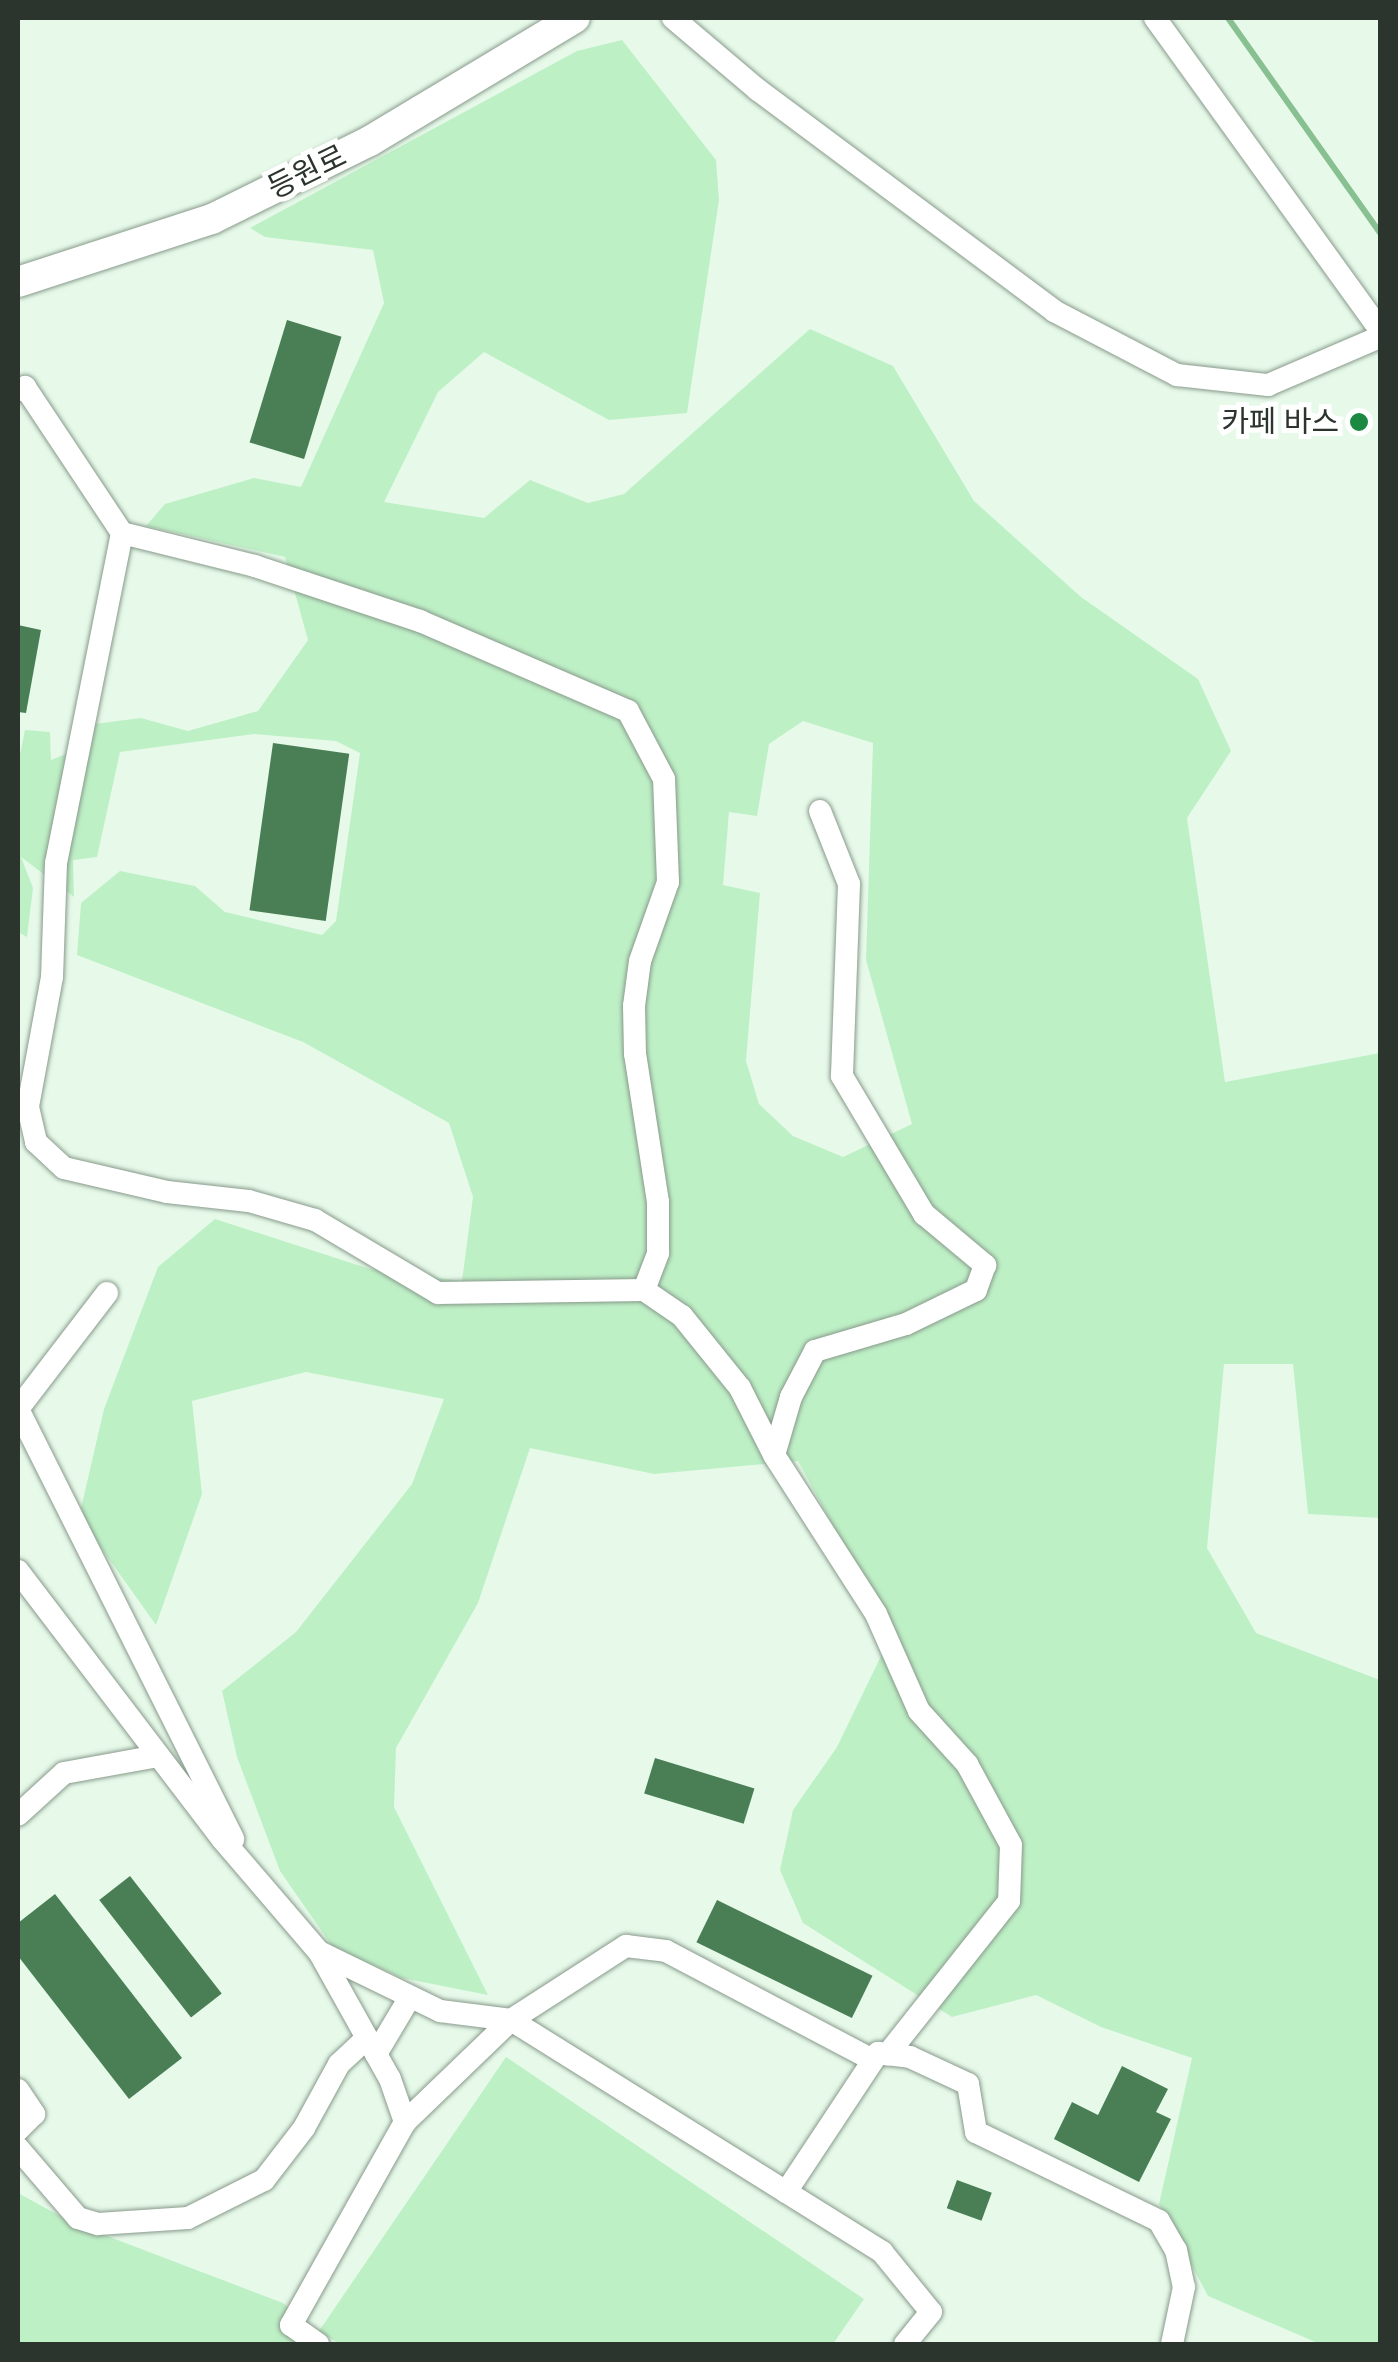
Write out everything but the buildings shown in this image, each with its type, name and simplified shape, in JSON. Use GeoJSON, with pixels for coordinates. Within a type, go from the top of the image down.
{"type":"FeatureCollection","features":[{"type":"Feature","properties":{"kind":"main road","name":"등원로"},"geometry":{"type":"LineString","coordinates":[[18,282],[212,219],[370,141],[575,18]]}},
{"type":"Feature","properties":{"kind":"street"},"geometry":{"type":"LineString","coordinates":[[674,18],[758,90],[1054,310],[1177,375],[1268,384],[1380,333],[1155,18]]}},
{"type":"Feature","properties":{"kind":"street"},"geometry":{"type":"LineString","coordinates":[[18,390],[25,386],[122,533],[255,566],[420,621],[628,711],[664,779],[668,882],[640,961],[634,1006],[658,1202],[658,1253],[644,1290]]}},
{"type":"Feature","properties":{"kind":"street"},"geometry":{"type":"LineString","coordinates":[[122,533],[56,864],[52,977],[25,1124],[36,1142],[64,1168],[167,1192],[249,1201],[315,1220],[438,1294],[644,1290],[682,1316],[740,1388],[774,1455],[876,1614],[919,1711],[967,1764],[1012,1845],[1009,1901],[879,2056],[786,2192]]}},
{"type":"Feature","properties":{"kind":"street"},"geometry":{"type":"LineString","coordinates":[[774,1455],[791,1397],[814,1352],[906,1324],[976,1290],[985,1265],[924,1214],[842,1076],[849,884],[820,811]]}},
{"type":"Feature","properties":{"kind":"street"},"geometry":{"type":"LineString","coordinates":[[106,1293],[18,1408],[196,1754],[245,1866]]}},
{"type":"Feature","properties":{"kind":"street"},"geometry":{"type":"LineString","coordinates":[[18,1571],[158,1756],[319,1952],[372,2046],[406,2122]]}},
{"type":"Feature","properties":{"kind":"street"},"geometry":{"type":"LineString","coordinates":[[18,1816],[64,1773],[158,1756]]}},
{"type":"Feature","properties":{"kind":"street"},"geometry":{"type":"LineString","coordinates":[[318,2344],[291,2324],[406,2122],[471,2053],[510,2020],[626,1946],[666,1951],[879,2056],[968,2084],[976,2132],[1159,2221],[1176,2250],[1184,2287],[1172,2344]]}},
{"type":"Feature","properties":{"kind":"street"},"geometry":{"type":"LineString","coordinates":[[319,1952],[445,2012],[510,2020],[882,2252],[931,2312],[906,2344]]}},
{"type":"Feature","properties":{"kind":"street"},"geometry":{"type":"LineString","coordinates":[[18,2148],[78,2218],[98,2224],[188,2218],[264,2180],[304,2128],[339,2064],[372,2046],[410,1996]]}},
{"type":"Feature","properties":{"kind":"street"},"geometry":{"type":"LineString","coordinates":[[445,2012],[471,2053]]}},
{"type":"Feature","properties":{"kind":"street"},"geometry":{"type":"LineString","coordinates":[[18,2090],[34,2114],[18,2130]]}},
{"type":"Feature","properties":{"kind":"green space"},"geometry":{"type":"Polygon","coordinates":[[[622,40],[716,160],[719,200],[687,413],[609,420],[484,352],[438,392],[384,502],[484,518],[530,480],[588,503],[624,494],[810,329],[893,366],[974,501],[1081,597],[1198,679],[1231,751],[1187,818],[1225,1082],[1380,1053],[1380,1518],[1308,1514],[1293,1364],[1224,1364],[1207,1548],[1256,1633],[1380,1680],[1380,2344],[1320,2344],[1208,2296],[1159,2204],[1192,2058],[1101,2027],[1036,1995],[952,2017],[803,1923],[780,1870],[793,1810],[837,1747],[882,1654],[856,1568],[798,1461],[654,1474],[530,1448],[478,1603],[396,1748],[394,1807],[488,1995],[402,1978],[332,1946],[280,1871],[237,1757],[222,1691],[296,1632],[412,1484],[444,1399],[306,1372],[192,1401],[202,1494],[156,1625],[79,1517],[104,1409],[158,1267],[215,1219],[370,1269],[462,1281],[473,1197],[449,1123],[303,1042],[77,955],[81,903],[120,871],[195,886],[225,912],[322,935],[336,921],[360,753],[336,741],[254,734],[120,752],[97,857],[73,860],[74,897],[21,857],[33,888],[27,937],[18,932],[18,764],[25,730],[50,732],[51,760],[74,751],[94,724],[141,718],[188,731],[258,711],[308,640],[285,557],[146,526],[165,504],[254,478],[301,487],[384,303],[373,250],[265,237],[250,228],[577,51],[622,40]],[[803,721],[769,744],[757,816],[729,812],[723,885],[760,893],[746,1061],[759,1104],[793,1136],[843,1157],[912,1124],[866,960],[873,743],[803,721]]]}},
{"type":"Feature","properties":{"kind":"green space"},"geometry":{"type":"Polygon","coordinates":[[[506,2057],[864,2299],[833,2344],[339,2344],[319,2331],[506,2057]]]}},
{"type":"Feature","properties":{"kind":"green space"},"geometry":{"type":"Polygon","coordinates":[[[18,2193],[73,2223],[283,2303],[332,2344],[18,2344],[18,2193]]]}},
{"type":"Feature","properties":{"kind":"waterway"},"geometry":{"type":"LineString","coordinates":[[1228,18],[1380,233]]}},
{"type":"Feature","properties":{"kind":"place","name":"카페 바스"},"geometry":{"type":"Point","coordinates":[1359,422]}}]}
